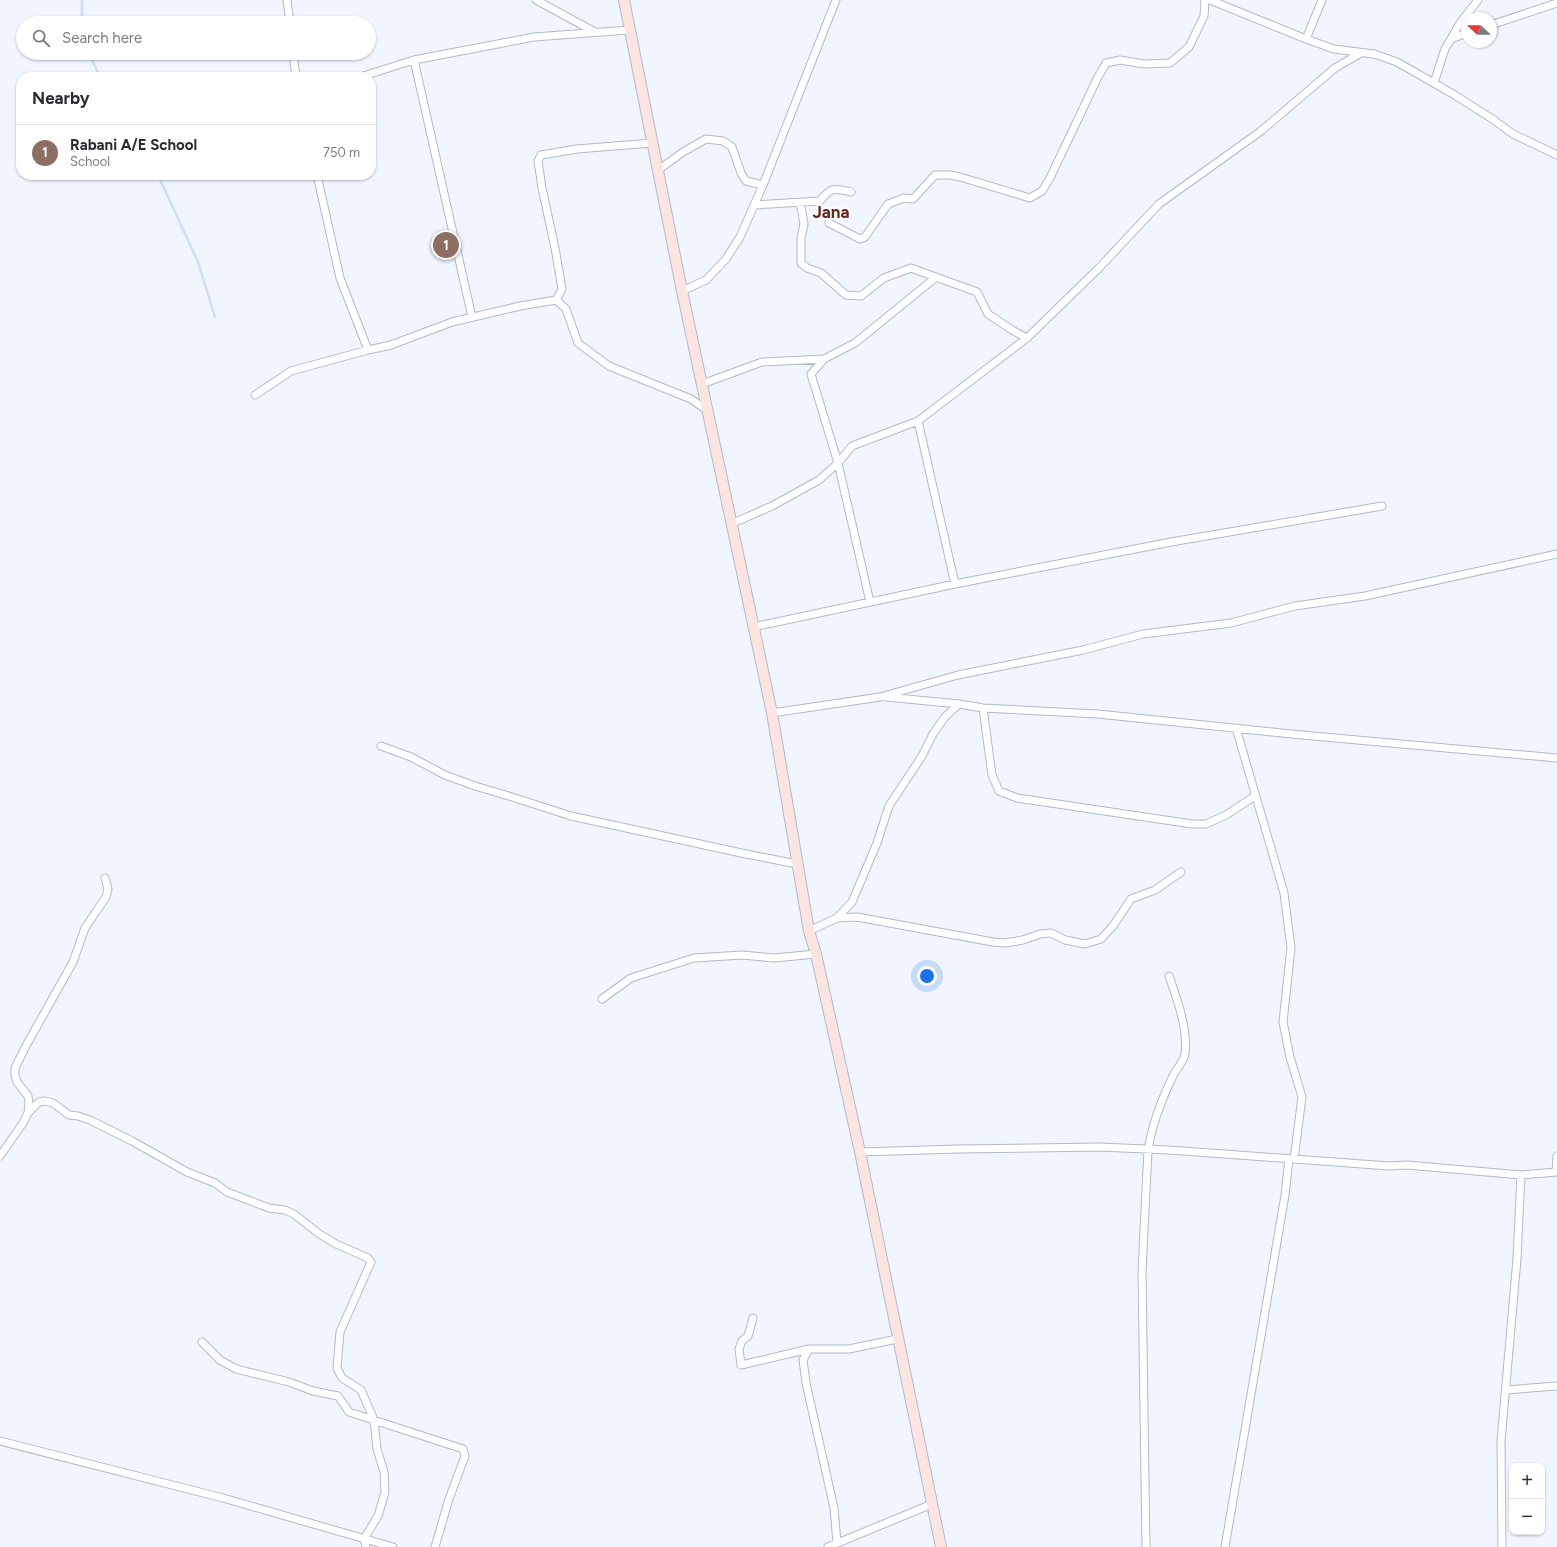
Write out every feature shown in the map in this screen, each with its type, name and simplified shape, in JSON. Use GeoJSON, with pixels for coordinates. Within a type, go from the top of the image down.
{"type":"FeatureCollection","features":[{"type":"Feature","properties":{"kind":"main road"},"geometry":{"type":"LineString","coordinates":[[624,0],[657,171],[772,713],[809,931],[816,954],[860,1152],[940,1547]]}},
{"type":"Feature","properties":{"kind":"street"},"geometry":{"type":"LineString","coordinates":[[287,0],[289,16]]}},
{"type":"Feature","properties":{"kind":"street"},"geometry":{"type":"LineString","coordinates":[[536,0],[595,32]]}},
{"type":"Feature","properties":{"kind":"street"},"geometry":{"type":"LineString","coordinates":[[682,291],[706,280],[726,259],[740,237],[755,205],[836,0]]}},
{"type":"Feature","properties":{"kind":"street"},"geometry":{"type":"LineString","coordinates":[[829,223],[860,239],[865,237],[888,204],[904,198],[913,199],[935,175],[960,177],[1030,198],[1042,191],[1050,178],[1106,63],[1120,60],[1144,64],[1170,63],[1189,47],[1204,16],[1205,0]]}},
{"type":"Feature","properties":{"kind":"street"},"geometry":{"type":"LineString","coordinates":[[1210,0],[1227,3],[1306,39],[1334,49],[1374,54],[1397,62],[1494,120],[1513,134],[1557,155]]}},
{"type":"Feature","properties":{"kind":"street"},"geometry":{"type":"LineString","coordinates":[[1306,39],[1322,0]]}},
{"type":"Feature","properties":{"kind":"street"},"geometry":{"type":"LineString","coordinates":[[1434,83],[1445,49],[1460,23],[1478,0]]}},
{"type":"Feature","properties":{"kind":"street"},"geometry":{"type":"LineString","coordinates":[[1497,24],[1557,4]]}},
{"type":"Feature","properties":{"kind":"street"},"geometry":{"type":"LineString","coordinates":[[376,72],[414,60],[534,37],[629,30]]}},
{"type":"Feature","properties":{"kind":"street"},"geometry":{"type":"LineString","coordinates":[[1451,39],[1461,36]]}},
{"type":"Feature","properties":{"kind":"street"},"geometry":{"type":"LineString","coordinates":[[731,524],[772,506],[819,480],[852,446],[918,421],[1027,338],[1099,268],[1159,204],[1261,132],[1335,68],[1361,53]]}},
{"type":"Feature","properties":{"kind":"street"},"geometry":{"type":"LineString","coordinates":[[294,60],[295,72]]}},
{"type":"Feature","properties":{"kind":"street"},"geometry":{"type":"LineString","coordinates":[[414,60],[472,317]]}},
{"type":"Feature","properties":{"kind":"street"},"geometry":{"type":"LineString","coordinates":[[657,171],[683,152],[706,139],[723,141],[732,147],[741,173],[746,181],[763,185]]}},
{"type":"Feature","properties":{"kind":"street"},"geometry":{"type":"LineString","coordinates":[[556,300],[562,289],[556,248],[542,188],[538,161],[541,155],[577,149],[652,143]]}},
{"type":"Feature","properties":{"kind":"street"},"geometry":{"type":"LineString","coordinates":[[318,180],[340,278],[368,350]]}},
{"type":"Feature","properties":{"kind":"street"},"geometry":{"type":"LineString","coordinates":[[755,205],[820,201],[827,191],[837,189],[851,192]]}},
{"type":"Feature","properties":{"kind":"street"},"geometry":{"type":"LineString","coordinates":[[800,202],[804,224],[801,238],[801,263],[807,268],[821,273],[846,295],[861,296],[884,278],[910,268],[977,292],[988,314],[1027,338]]}},
{"type":"Feature","properties":{"kind":"street"},"geometry":{"type":"LineString","coordinates":[[870,602],[838,462],[811,374],[824,359],[855,343],[935,278]]}},
{"type":"Feature","properties":{"kind":"street"},"geometry":{"type":"LineString","coordinates":[[255,395],[291,371],[391,345],[452,322],[520,306],[556,300]]}},
{"type":"Feature","properties":{"kind":"street"},"geometry":{"type":"LineString","coordinates":[[556,300],[566,309],[578,343],[608,366],[691,399],[708,411]]}},
{"type":"Feature","properties":{"kind":"street"},"geometry":{"type":"LineString","coordinates":[[702,384],[762,362],[824,359]]}},
{"type":"Feature","properties":{"kind":"street"},"geometry":{"type":"LineString","coordinates":[[918,421],[955,584]]}},
{"type":"Feature","properties":{"kind":"street"},"geometry":{"type":"LineString","coordinates":[[753,627],[955,584],[1171,542],[1382,506]]}},
{"type":"Feature","properties":{"kind":"street"},"geometry":{"type":"LineString","coordinates":[[772,713],[880,697],[958,675],[1083,650],[1143,634],[1231,623],[1295,606],[1365,596],[1557,554]]}},
{"type":"Feature","properties":{"kind":"street"},"geometry":{"type":"LineString","coordinates":[[880,697],[959,704],[983,708],[1098,714],[1557,758]]}},
{"type":"Feature","properties":{"kind":"street"},"geometry":{"type":"LineString","coordinates":[[809,931],[837,918],[852,902],[889,806],[922,756],[933,734],[945,717],[959,704]]}},
{"type":"Feature","properties":{"kind":"street"},"geometry":{"type":"LineString","coordinates":[[983,708],[992,775],[999,791],[1018,798],[1192,824],[1206,824],[1226,815],[1256,796]]}},
{"type":"Feature","properties":{"kind":"street"},"geometry":{"type":"LineString","coordinates":[[1225,1547],[1302,1097],[1290,1057],[1283,1022],[1291,948],[1284,893],[1236,728]]}},
{"type":"Feature","properties":{"kind":"street"},"geometry":{"type":"LineString","coordinates":[[381,746],[412,757],[445,775],[571,816],[797,864]]}},
{"type":"Feature","properties":{"kind":"street"},"geometry":{"type":"LineString","coordinates":[[837,918],[857,917],[993,942],[1005,943],[1040,934],[1051,933],[1065,940],[1085,944],[1101,939],[1113,926],[1131,899],[1155,890],[1181,872]]}},
{"type":"Feature","properties":{"kind":"street"},"geometry":{"type":"LineString","coordinates":[[28,1113],[28,1096],[17,1082],[15,1068],[26,1044],[72,962],[85,928],[106,897],[108,889],[105,878]]}},
{"type":"Feature","properties":{"kind":"street"},"geometry":{"type":"LineString","coordinates":[[602,999],[631,978],[694,958],[742,955],[774,958],[816,954]]}},
{"type":"Feature","properties":{"kind":"street"},"geometry":{"type":"LineString","coordinates":[[1146,1547],[1142,1272],[1148,1150],[1151,1130],[1172,1077],[1185,1055],[1184,1033],[1180,1008],[1169,976]]}},
{"type":"Feature","properties":{"kind":"street"},"geometry":{"type":"LineString","coordinates":[[0,1156],[23,1123],[28,1113],[39,1102],[44,1101],[53,1103],[69,1115],[90,1120],[132,1140],[187,1172],[215,1183],[227,1192],[269,1208],[285,1210],[294,1214],[318,1233],[336,1244],[368,1258],[371,1262],[340,1332],[337,1368],[342,1378],[361,1390],[374,1420],[377,1449],[384,1472],[385,1492],[378,1516],[364,1539],[366,1547]]}},
{"type":"Feature","properties":{"kind":"street"},"geometry":{"type":"LineString","coordinates":[[860,1152],[943,1149],[1092,1148],[1169,1150],[1389,1166],[1407,1165],[1521,1175],[1556,1172],[1557,1156]]}},
{"type":"Feature","properties":{"kind":"street"},"geometry":{"type":"LineString","coordinates":[[1502,1547],[1501,1441],[1517,1259],[1521,1175]]}},
{"type":"Feature","properties":{"kind":"street"},"geometry":{"type":"LineString","coordinates":[[753,1318],[748,1336],[742,1341],[739,1349],[741,1365],[809,1349],[849,1349],[897,1339]]}},
{"type":"Feature","properties":{"kind":"street"},"geometry":{"type":"LineString","coordinates":[[202,1342],[220,1360],[236,1369],[289,1382],[313,1391],[338,1396],[349,1412],[463,1450],[465,1456],[449,1499],[435,1547]]}},
{"type":"Feature","properties":{"kind":"street"},"geometry":{"type":"LineString","coordinates":[[809,1349],[803,1360],[806,1384],[834,1508],[837,1543]]}},
{"type":"Feature","properties":{"kind":"street"},"geometry":{"type":"LineString","coordinates":[[1506,1390],[1557,1386]]}},
{"type":"Feature","properties":{"kind":"street"},"geometry":{"type":"LineString","coordinates":[[0,1441],[223,1498],[393,1547]]}},
{"type":"Feature","properties":{"kind":"street"},"geometry":{"type":"LineString","coordinates":[[828,1547],[932,1504]]}},
{"type":"Feature","properties":{"kind":"waterway"},"geometry":{"type":"LineString","coordinates":[[82,0],[82,16]]}},
{"type":"Feature","properties":{"kind":"waterway"},"geometry":{"type":"LineString","coordinates":[[92,60],[98,72]]}},
{"type":"Feature","properties":{"kind":"waterway"},"geometry":{"type":"LineString","coordinates":[[160,180],[198,262],[215,317]]}},
{"type":"Feature","properties":{"kind":"place","name":"Rabani A/E School"},"geometry":{"type":"Point","coordinates":[446,245]}},
{"type":"Feature","properties":{"kind":"district","name":"Jana"},"geometry":{"type":"Point","coordinates":[831,212]}}]}
